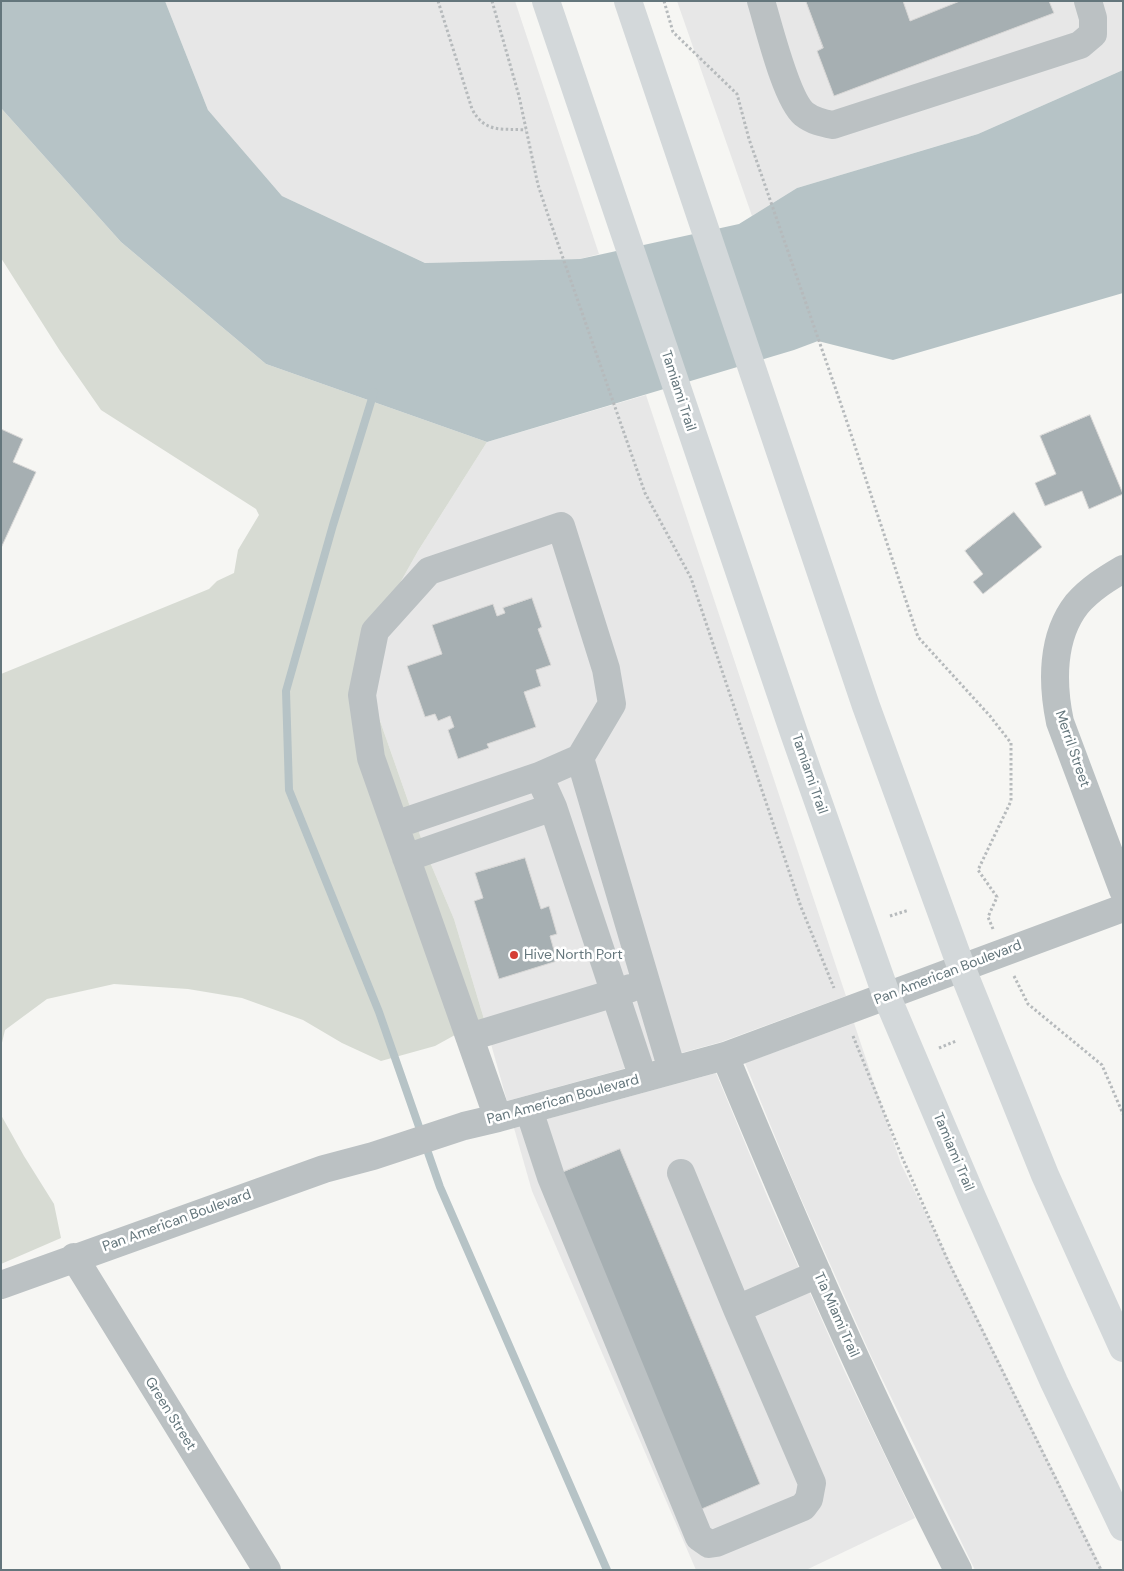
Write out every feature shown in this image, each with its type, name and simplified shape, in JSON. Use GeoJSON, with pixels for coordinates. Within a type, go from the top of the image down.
{"type":"FeatureCollection","features":[{"type":"Feature","properties":{"kind":"main road","name":"Tamiami Trail"},"geometry":{"type":"LineString","coordinates":[[546,1],[886,997],[1054,1382],[1123,1527]]}},
{"type":"Feature","properties":{"kind":"main road"},"geometry":{"type":"LineString","coordinates":[[628,1],[866,706],[962,969],[1045,1175],[1123,1348]]}},
{"type":"Feature","properties":{"kind":"street"},"geometry":{"type":"LineString","coordinates":[[762,1],[791,97],[803,114],[818,122],[833,125],[1080,45],[1093,34],[1093,18],[1088,1]]}},
{"type":"Feature","properties":{"kind":"street"},"geometry":{"type":"LineString","coordinates":[[395,825],[539,776],[580,758],[612,704],[606,669],[560,526],[428,571],[375,631],[362,695],[371,758],[498,1118]]}},
{"type":"Feature","properties":{"kind":"street","name":"Merril Street"},"geometry":{"type":"LineString","coordinates":[[1123,569],[1090,590],[1076,605],[1066,625],[1057,652],[1055,675],[1056,700],[1060,722],[1123,890]]}},
{"type":"Feature","properties":{"kind":"street"},"geometry":{"type":"LineString","coordinates":[[580,758],[672,1070]]}},
{"type":"Feature","properties":{"kind":"street"},"geometry":{"type":"LineString","coordinates":[[539,776],[553,807],[642,1078]]}},
{"type":"Feature","properties":{"kind":"street"},"geometry":{"type":"LineString","coordinates":[[406,858],[553,807]]}},
{"type":"Feature","properties":{"kind":"street"},"geometry":{"type":"LineString","coordinates":[[571,861],[607,852]]}},
{"type":"Feature","properties":{"kind":"street","name":"Pan American Boulevard"},"geometry":{"type":"LineString","coordinates":[[1,1285],[324,1169],[373,1156],[464,1126],[725,1056],[1123,908]]}},
{"type":"Feature","properties":{"kind":"street"},"geometry":{"type":"LineString","coordinates":[[470,1037],[646,983]]}},
{"type":"Feature","properties":{"kind":"street","name":"Tia Miami Trail"},"geometry":{"type":"LineString","coordinates":[[725,1056],[777,1181],[857,1363],[958,1570]]}},
{"type":"Feature","properties":{"kind":"street"},"geometry":{"type":"LineString","coordinates":[[529,1110],[551,1177],[700,1537],[709,1544],[716,1543],[803,1507],[809,1500],[812,1483],[681,1173]]}},
{"type":"Feature","properties":{"kind":"street","name":"Green Street"},"geometry":{"type":"LineString","coordinates":[[74,1258],[267,1570]]}},
{"type":"Feature","properties":{"kind":"street"},"geometry":{"type":"LineString","coordinates":[[737,1309],[818,1274]]}},
{"type":"Feature","properties":{"kind":"path"},"geometry":{"type":"LineString","coordinates":[[438,1],[472,109],[477,118],[495,129],[526,130]]}},
{"type":"Feature","properties":{"kind":"path"},"geometry":{"type":"LineString","coordinates":[[492,1],[519,96],[538,185],[645,494]]}},
{"type":"Feature","properties":{"kind":"path"},"geometry":{"type":"LineString","coordinates":[[664,1],[674,32],[737,94],[749,139],[844,413],[918,636],[990,716],[1010,743],[1010,801],[978,870],[997,897],[988,918],[1028,1004],[1102,1065],[1123,1114]]}},
{"type":"Feature","properties":{"kind":"path"},"geometry":{"type":"LineString","coordinates":[[890,916],[909,910]]}},
{"type":"Feature","properties":{"kind":"path"},"geometry":{"type":"LineString","coordinates":[[939,1048],[956,1041]]}},
{"type":"Feature","properties":{"kind":"shaded area"},"geometry":{"type":"Polygon","coordinates":[[[1,1],[165,1],[208,110],[282,196],[425,263],[580,259],[739,224],[797,188],[978,134],[1123,70],[1123,293],[893,360],[818,341],[794,350],[487,442],[266,364],[121,242],[1,108],[1,1]]]}},
{"type":"Feature","properties":{"kind":"shaded area"},"geometry":{"type":"Polygon","coordinates":[[[165,1],[515,1],[599,254],[580,259],[425,263],[282,196],[208,110],[165,1]]]}},
{"type":"Feature","properties":{"kind":"shaded area"},"geometry":{"type":"Polygon","coordinates":[[[677,1],[1123,1],[1123,70],[978,134],[797,188],[752,216],[677,1]]]}},
{"type":"Feature","properties":{"kind":"shaded area"},"geometry":{"type":"Polygon","coordinates":[[[1,108],[121,242],[266,364],[487,442],[418,551],[358,658],[427,855],[454,919],[484,1019],[435,1046],[381,1061],[342,1043],[303,1020],[242,998],[188,989],[114,984],[47,999],[5,1030],[1,1047],[1,674],[209,589],[217,581],[234,573],[238,550],[259,515],[256,509],[101,410],[60,351],[1,258],[1,108]]]}},
{"type":"Feature","properties":{"kind":"shaded area"},"geometry":{"type":"Polygon","coordinates":[[[646,395],[846,996],[721,1042],[507,1101],[454,919],[427,855],[358,658],[418,551],[487,442],[646,395]]]}},
{"type":"Feature","properties":{"kind":"shaded area"},"geometry":{"type":"Polygon","coordinates":[[[854,1023],[901,1164],[1103,1570],[975,1570],[871,1356],[794,1183],[745,1063],[854,1023]]]}},
{"type":"Feature","properties":{"kind":"shaded area"},"geometry":{"type":"Polygon","coordinates":[[[716,1073],[767,1196],[844,1370],[915,1518],[806,1570],[696,1570],[532,1191],[514,1128],[716,1073]]]}},
{"type":"Feature","properties":{"kind":"shaded area"},"geometry":{"type":"Polygon","coordinates":[[[1,1115],[54,1204],[61,1238],[1,1264],[1,1115]]]}},
{"type":"Feature","properties":{"kind":"building"},"geometry":{"type":"Polygon","coordinates":[[[806,1],[903,1],[910,21],[960,1],[1049,1],[1054,13],[834,96],[817,51],[823,48],[806,1]]]}},
{"type":"Feature","properties":{"kind":"building"},"geometry":{"type":"Polygon","coordinates":[[[1090,415],[1123,494],[1089,509],[1082,491],[1045,506],[1035,483],[1056,474],[1040,436],[1090,415]]]}},
{"type":"Feature","properties":{"kind":"building"},"geometry":{"type":"Polygon","coordinates":[[[1,429],[23,439],[13,462],[36,472],[1,548],[1,429]]]}},
{"type":"Feature","properties":{"kind":"building"},"geometry":{"type":"Polygon","coordinates":[[[1014,512],[1042,547],[983,594],[973,582],[983,574],[965,551],[1014,512]]]}},
{"type":"Feature","properties":{"kind":"building"},"geometry":{"type":"Polygon","coordinates":[[[532,598],[542,627],[538,629],[551,665],[536,670],[541,686],[524,692],[536,727],[487,744],[489,748],[458,759],[448,730],[454,727],[450,716],[438,721],[435,714],[425,717],[407,666],[442,654],[432,625],[493,604],[497,616],[505,613],[503,608],[532,598]]]}},
{"type":"Feature","properties":{"kind":"building"},"geometry":{"type":"Polygon","coordinates":[[[525,858],[541,909],[549,906],[557,934],[550,936],[557,961],[499,979],[474,901],[483,898],[475,873],[525,858]]]}},
{"type":"Feature","properties":{"kind":"building"},"geometry":{"type":"Polygon","coordinates":[[[620,1149],[760,1484],[697,1511],[556,1175],[620,1149]]]}},
{"type":"Feature","properties":{"kind":"waterway"},"geometry":{"type":"LineString","coordinates":[[374,392],[333,525],[286,691],[289,790],[379,1012],[440,1187],[607,1570]]}},
{"type":"Feature","properties":{"kind":"place","name":"Hive North Port"},"geometry":{"type":"Point","coordinates":[514,955]}}]}
